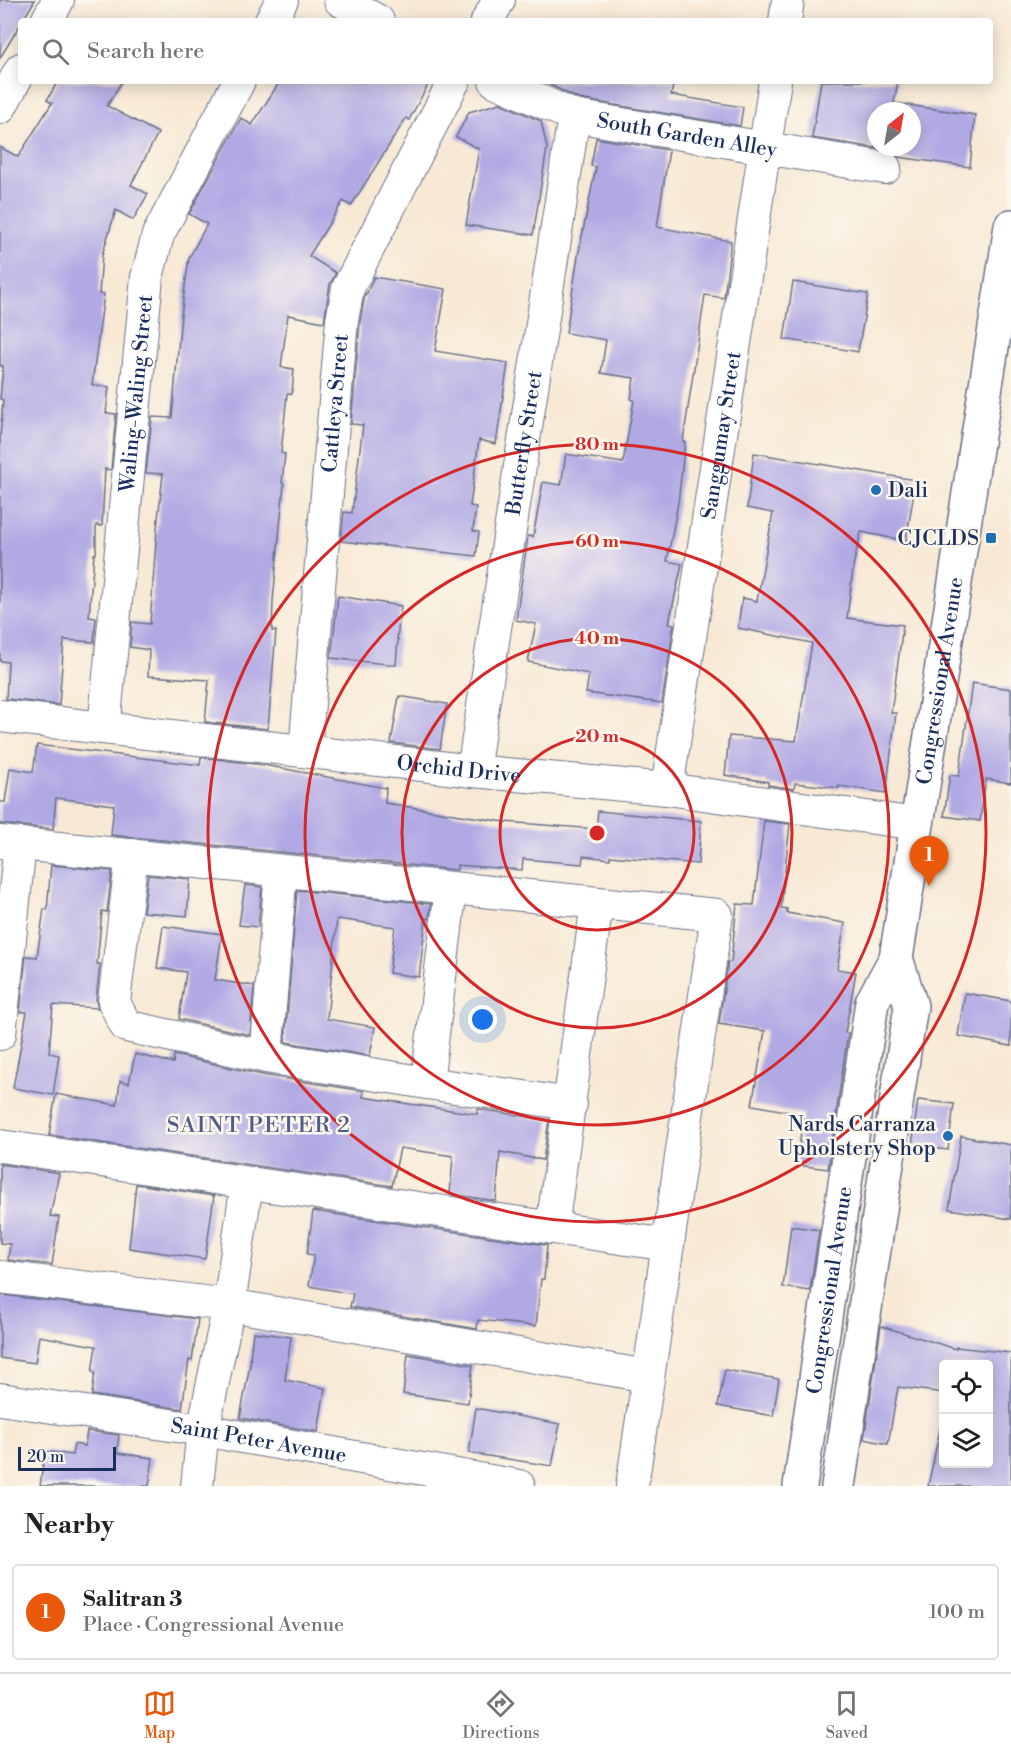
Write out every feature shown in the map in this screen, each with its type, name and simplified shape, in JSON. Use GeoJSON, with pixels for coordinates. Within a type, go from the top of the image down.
{"type":"FeatureCollection","features":[{"type":"Feature","properties":{"kind":"main road","name":"Congressional Avenue"},"geometry":{"type":"LineString","coordinates":[[800,1486],[872,1002],[896,958],[1011,226]]}},
{"type":"Feature","properties":{"kind":"main road","name":"Congressional Avenue"},"geometry":{"type":"LineString","coordinates":[[838,1486],[911,1006],[896,958]]}},
{"type":"Feature","properties":{"kind":"street"},"geometry":{"type":"LineString","coordinates":[[49,18],[58,0]]}},
{"type":"Feature","properties":{"kind":"street"},"geometry":{"type":"LineString","coordinates":[[273,18],[282,0]]}},
{"type":"Feature","properties":{"kind":"street"},"geometry":{"type":"LineString","coordinates":[[340,0],[373,18]]}},
{"type":"Feature","properties":{"kind":"street"},"geometry":{"type":"LineString","coordinates":[[489,18],[499,0]]}},
{"type":"Feature","properties":{"kind":"street"},"geometry":{"type":"LineString","coordinates":[[785,18],[788,0]]}},
{"type":"Feature","properties":{"kind":"street"},"geometry":{"type":"LineString","coordinates":[[0,108],[18,75]]}},
{"type":"Feature","properties":{"kind":"street","name":"Waling-Waling Street"},"geometry":{"type":"LineString","coordinates":[[104,728],[147,278],[158,235],[237,84]]}},
{"type":"Feature","properties":{"kind":"street","name":"Cattleya Street"},"geometry":{"type":"LineString","coordinates":[[305,750],[342,320],[348,288],[452,84]]}},
{"type":"Feature","properties":{"kind":"street","name":"South Garden Alley"},"geometry":{"type":"LineString","coordinates":[[502,84],[574,116],[885,168]]}},
{"type":"Feature","properties":{"kind":"street","name":"Sanggumay Street"},"geometry":{"type":"LineString","coordinates":[[668,789],[774,84]]}},
{"type":"Feature","properties":{"kind":"street","name":"Butterfly Street"},"geometry":{"type":"LineString","coordinates":[[473,771],[574,116]]}},
{"type":"Feature","properties":{"kind":"street","name":"Orchid Drive"},"geometry":{"type":"LineString","coordinates":[[0,716],[473,771],[668,789],[917,824]]}},
{"type":"Feature","properties":{"kind":"street"},"geometry":{"type":"LineString","coordinates":[[0,1034],[10,843],[717,915],[632,1486]]}},
{"type":"Feature","properties":{"kind":"street"},"geometry":{"type":"LineString","coordinates":[[132,855],[114,1002],[126,1026],[266,1057],[571,1104]]}},
{"type":"Feature","properties":{"kind":"street"},"geometry":{"type":"LineString","coordinates":[[266,1057],[281,871]]}},
{"type":"Feature","properties":{"kind":"street"},"geometry":{"type":"LineString","coordinates":[[427,1083],[451,888]]}},
{"type":"Feature","properties":{"kind":"street"},"geometry":{"type":"LineString","coordinates":[[552,1228],[571,1104],[597,903]]}},
{"type":"Feature","properties":{"kind":"street"},"geometry":{"type":"LineString","coordinates":[[0,1146],[668,1245]]}},
{"type":"Feature","properties":{"kind":"street"},"geometry":{"type":"LineString","coordinates":[[197,1486],[203,1430],[229,1305],[247,1183]]}},
{"type":"Feature","properties":{"kind":"street"},"geometry":{"type":"LineString","coordinates":[[0,1277],[229,1305],[648,1376]]}},
{"type":"Feature","properties":{"kind":"street","name":"Saint Peter Avenue"},"geometry":{"type":"LineString","coordinates":[[0,1399],[203,1430],[519,1486]]}},
{"type":"Feature","properties":{"kind":"building"},"geometry":{"type":"Polygon","coordinates":[[[0,0],[35,0],[24,18],[18,18],[18,28],[0,58],[0,0]]]}},
{"type":"Feature","properties":{"kind":"building"},"geometry":{"type":"Polygon","coordinates":[[[56,84],[120,84],[107,106],[158,133],[131,185],[148,194],[133,220],[116,210],[102,255],[99,294],[104,294],[92,385],[109,387],[106,413],[116,414],[111,470],[105,469],[102,526],[96,525],[96,554],[94,554],[89,617],[96,618],[94,642],[64,640],[59,705],[6,699],[8,662],[0,661],[0,439],[3,400],[0,399],[3,366],[0,366],[0,147],[18,157],[52,103],[47,100],[56,84]]]}},
{"type":"Feature","properties":{"kind":"building"},"geometry":{"type":"Polygon","coordinates":[[[278,84],[428,84],[409,120],[406,118],[351,206],[343,201],[309,256],[336,273],[330,284],[324,322],[288,315],[281,367],[294,369],[292,394],[287,394],[281,453],[285,454],[282,483],[284,484],[273,601],[272,631],[276,631],[268,729],[205,722],[209,680],[148,676],[149,650],[130,647],[132,622],[150,624],[163,474],[146,473],[152,417],[172,418],[181,315],[189,258],[207,224],[189,214],[241,118],[252,125],[278,84]]]}},
{"type":"Feature","properties":{"kind":"building"},"geometry":{"type":"Polygon","coordinates":[[[548,84],[673,84],[671,95],[743,107],[740,126],[579,99],[548,84]]]}},
{"type":"Feature","properties":{"kind":"building"},"geometry":{"type":"Polygon","coordinates":[[[821,84],[897,84],[894,102],[867,102],[867,147],[812,138],[821,84]]]}},
{"type":"Feature","properties":{"kind":"building"},"geometry":{"type":"Polygon","coordinates":[[[500,103],[541,121],[547,148],[533,235],[466,225],[479,149],[456,137],[469,112],[500,103]]]}},
{"type":"Feature","properties":{"kind":"building"},"geometry":{"type":"Polygon","coordinates":[[[921,107],[975,115],[970,167],[898,157],[921,156],[921,107]]]}},
{"type":"Feature","properties":{"kind":"building"},"geometry":{"type":"Polygon","coordinates":[[[596,138],[669,150],[657,227],[731,241],[724,298],[705,295],[683,441],[685,442],[678,503],[667,561],[682,564],[669,623],[674,624],[662,703],[586,693],[589,674],[528,662],[536,624],[516,620],[528,536],[533,537],[543,482],[561,485],[566,454],[623,463],[634,400],[631,399],[634,378],[601,373],[606,340],[566,333],[578,256],[596,167],[591,166],[596,138]]]}},
{"type":"Feature","properties":{"kind":"building"},"geometry":{"type":"Polygon","coordinates":[[[374,277],[446,289],[435,351],[508,363],[496,444],[479,440],[470,506],[476,507],[473,531],[479,532],[476,556],[341,541],[344,512],[352,513],[363,425],[351,424],[360,322],[365,294],[374,277]]]}},
{"type":"Feature","properties":{"kind":"building"},"geometry":{"type":"Polygon","coordinates":[[[793,282],[868,294],[858,352],[784,339],[793,282]]]}},
{"type":"Feature","properties":{"kind":"building"},"geometry":{"type":"Polygon","coordinates":[[[754,453],[916,480],[906,541],[861,532],[854,562],[847,618],[903,625],[891,713],[896,713],[886,793],[839,786],[839,788],[795,783],[794,789],[725,775],[729,736],[796,741],[812,643],[738,628],[742,598],[757,601],[773,513],[747,508],[754,453]]]}},
{"type":"Feature","properties":{"kind":"building"},"geometry":{"type":"Polygon","coordinates":[[[338,596],[401,606],[396,665],[331,658],[338,596]]]}},
{"type":"Feature","properties":{"kind":"building"},"geometry":{"type":"Polygon","coordinates":[[[972,683],[1011,689],[1011,783],[986,779],[980,821],[944,816],[950,775],[959,776],[972,683]]]}},
{"type":"Feature","properties":{"kind":"building"},"geometry":{"type":"Polygon","coordinates":[[[399,696],[447,704],[440,749],[391,743],[399,696]]]}},
{"type":"Feature","properties":{"kind":"building"},"geometry":{"type":"Polygon","coordinates":[[[37,745],[200,765],[201,757],[264,765],[386,788],[385,803],[505,822],[596,829],[598,811],[701,821],[698,864],[610,856],[610,859],[583,856],[582,864],[523,859],[522,870],[457,865],[457,870],[111,835],[114,805],[56,798],[53,829],[0,824],[0,802],[5,802],[10,768],[33,772],[37,745]]]}},
{"type":"Feature","properties":{"kind":"building"},"geometry":{"type":"Polygon","coordinates":[[[764,821],[790,824],[781,908],[787,909],[787,913],[845,923],[837,969],[856,972],[845,1033],[848,1033],[828,1169],[797,1165],[803,1114],[752,1105],[765,1031],[719,1024],[728,962],[731,962],[737,904],[754,905],[764,821]]]}},
{"type":"Feature","properties":{"kind":"building"},"geometry":{"type":"Polygon","coordinates":[[[51,865],[112,871],[107,912],[102,911],[97,964],[100,964],[96,1000],[98,1008],[53,1005],[49,1053],[59,1055],[53,1095],[13,1088],[27,1012],[20,1012],[26,956],[37,957],[44,909],[47,910],[51,865]]]}},
{"type":"Feature","properties":{"kind":"building"},"geometry":{"type":"Polygon","coordinates":[[[148,875],[190,879],[187,916],[143,912],[148,875]]]}},
{"type":"Feature","properties":{"kind":"building"},"geometry":{"type":"Polygon","coordinates":[[[245,885],[262,887],[258,927],[239,925],[245,885]]]}},
{"type":"Feature","properties":{"kind":"building"},"geometry":{"type":"Polygon","coordinates":[[[297,890],[431,904],[429,919],[426,918],[419,977],[389,973],[395,927],[337,919],[327,1019],[375,1027],[370,1056],[285,1042],[297,890]]]}},
{"type":"Feature","properties":{"kind":"building"},"geometry":{"type":"Polygon","coordinates":[[[163,926],[222,934],[215,980],[254,986],[250,1035],[179,1019],[186,972],[157,968],[163,926]]]}},
{"type":"Feature","properties":{"kind":"building"},"geometry":{"type":"Polygon","coordinates":[[[965,993],[1011,1001],[1011,1046],[958,1036],[965,993]]]}},
{"type":"Feature","properties":{"kind":"building"},"geometry":{"type":"Polygon","coordinates":[[[135,1054],[173,1063],[174,1055],[263,1075],[364,1091],[363,1097],[477,1114],[478,1109],[549,1120],[543,1160],[500,1152],[496,1201],[450,1194],[453,1156],[400,1148],[392,1186],[49,1135],[56,1094],[117,1105],[120,1081],[129,1083],[135,1054]]]}},
{"type":"Feature","properties":{"kind":"building"},"geometry":{"type":"Polygon","coordinates":[[[918,1100],[954,1104],[948,1150],[912,1146],[918,1100]]]}},
{"type":"Feature","properties":{"kind":"building"},"geometry":{"type":"Polygon","coordinates":[[[961,1136],[1011,1145],[1011,1219],[949,1209],[961,1136]]]}},
{"type":"Feature","properties":{"kind":"building"},"geometry":{"type":"Polygon","coordinates":[[[0,1164],[59,1173],[50,1216],[59,1217],[52,1265],[8,1260],[10,1244],[0,1243],[0,1164]]]}},
{"type":"Feature","properties":{"kind":"building"},"geometry":{"type":"Polygon","coordinates":[[[136,1184],[214,1196],[205,1259],[129,1248],[136,1184]]]}},
{"type":"Feature","properties":{"kind":"building"},"geometry":{"type":"Polygon","coordinates":[[[313,1211],[547,1245],[536,1326],[478,1320],[477,1329],[350,1307],[353,1294],[309,1286],[314,1255],[307,1254],[313,1211]]]}},
{"type":"Feature","properties":{"kind":"building"},"geometry":{"type":"Polygon","coordinates":[[[791,1226],[819,1230],[810,1291],[783,1287],[791,1226]]]}},
{"type":"Feature","properties":{"kind":"building"},"geometry":{"type":"Polygon","coordinates":[[[2,1295],[198,1319],[182,1409],[92,1395],[95,1372],[92,1372],[96,1346],[39,1336],[35,1363],[0,1358],[2,1295]]]}},
{"type":"Feature","properties":{"kind":"building"},"geometry":{"type":"Polygon","coordinates":[[[881,1326],[956,1349],[956,1347],[1011,1353],[1011,1486],[928,1486],[939,1434],[939,1468],[993,1468],[993,1360],[939,1360],[939,1392],[898,1387],[888,1444],[864,1439],[881,1326]]]}},
{"type":"Feature","properties":{"kind":"building"},"geometry":{"type":"Polygon","coordinates":[[[253,1332],[291,1337],[285,1380],[325,1388],[318,1432],[240,1418],[251,1359],[253,1332]]]}},
{"type":"Feature","properties":{"kind":"building"},"geometry":{"type":"Polygon","coordinates":[[[408,1354],[473,1365],[468,1403],[403,1394],[408,1354]]]}},
{"type":"Feature","properties":{"kind":"building"},"geometry":{"type":"Polygon","coordinates":[[[725,1370],[779,1379],[773,1416],[718,1406],[725,1370]]]}},
{"type":"Feature","properties":{"kind":"building"},"geometry":{"type":"Polygon","coordinates":[[[476,1408],[560,1424],[552,1466],[469,1453],[476,1408]]]}},
{"type":"Feature","properties":{"kind":"building"},"geometry":{"type":"Polygon","coordinates":[[[87,1431],[119,1435],[117,1453],[153,1458],[149,1486],[40,1486],[45,1451],[72,1455],[74,1444],[85,1446],[87,1431]]]}},
{"type":"Feature","properties":{"kind":"place","name":"Dali"},"geometry":{"type":"Point","coordinates":[876,490]}},
{"type":"Feature","properties":{"kind":"place","name":"CJCLDS"},"geometry":{"type":"Point","coordinates":[991,538]}},
{"type":"Feature","properties":{"kind":"place","name":"Salitran 3"},"geometry":{"type":"Point","coordinates":[929,886]}},
{"type":"Feature","properties":{"kind":"place","name":"Nards Carranza Upholstery Shop"},"geometry":{"type":"Point","coordinates":[948,1136]}},
{"type":"Feature","properties":{"kind":"district","name":"SAINT PETER 2"},"geometry":{"type":"Point","coordinates":[259,1124]}}]}
